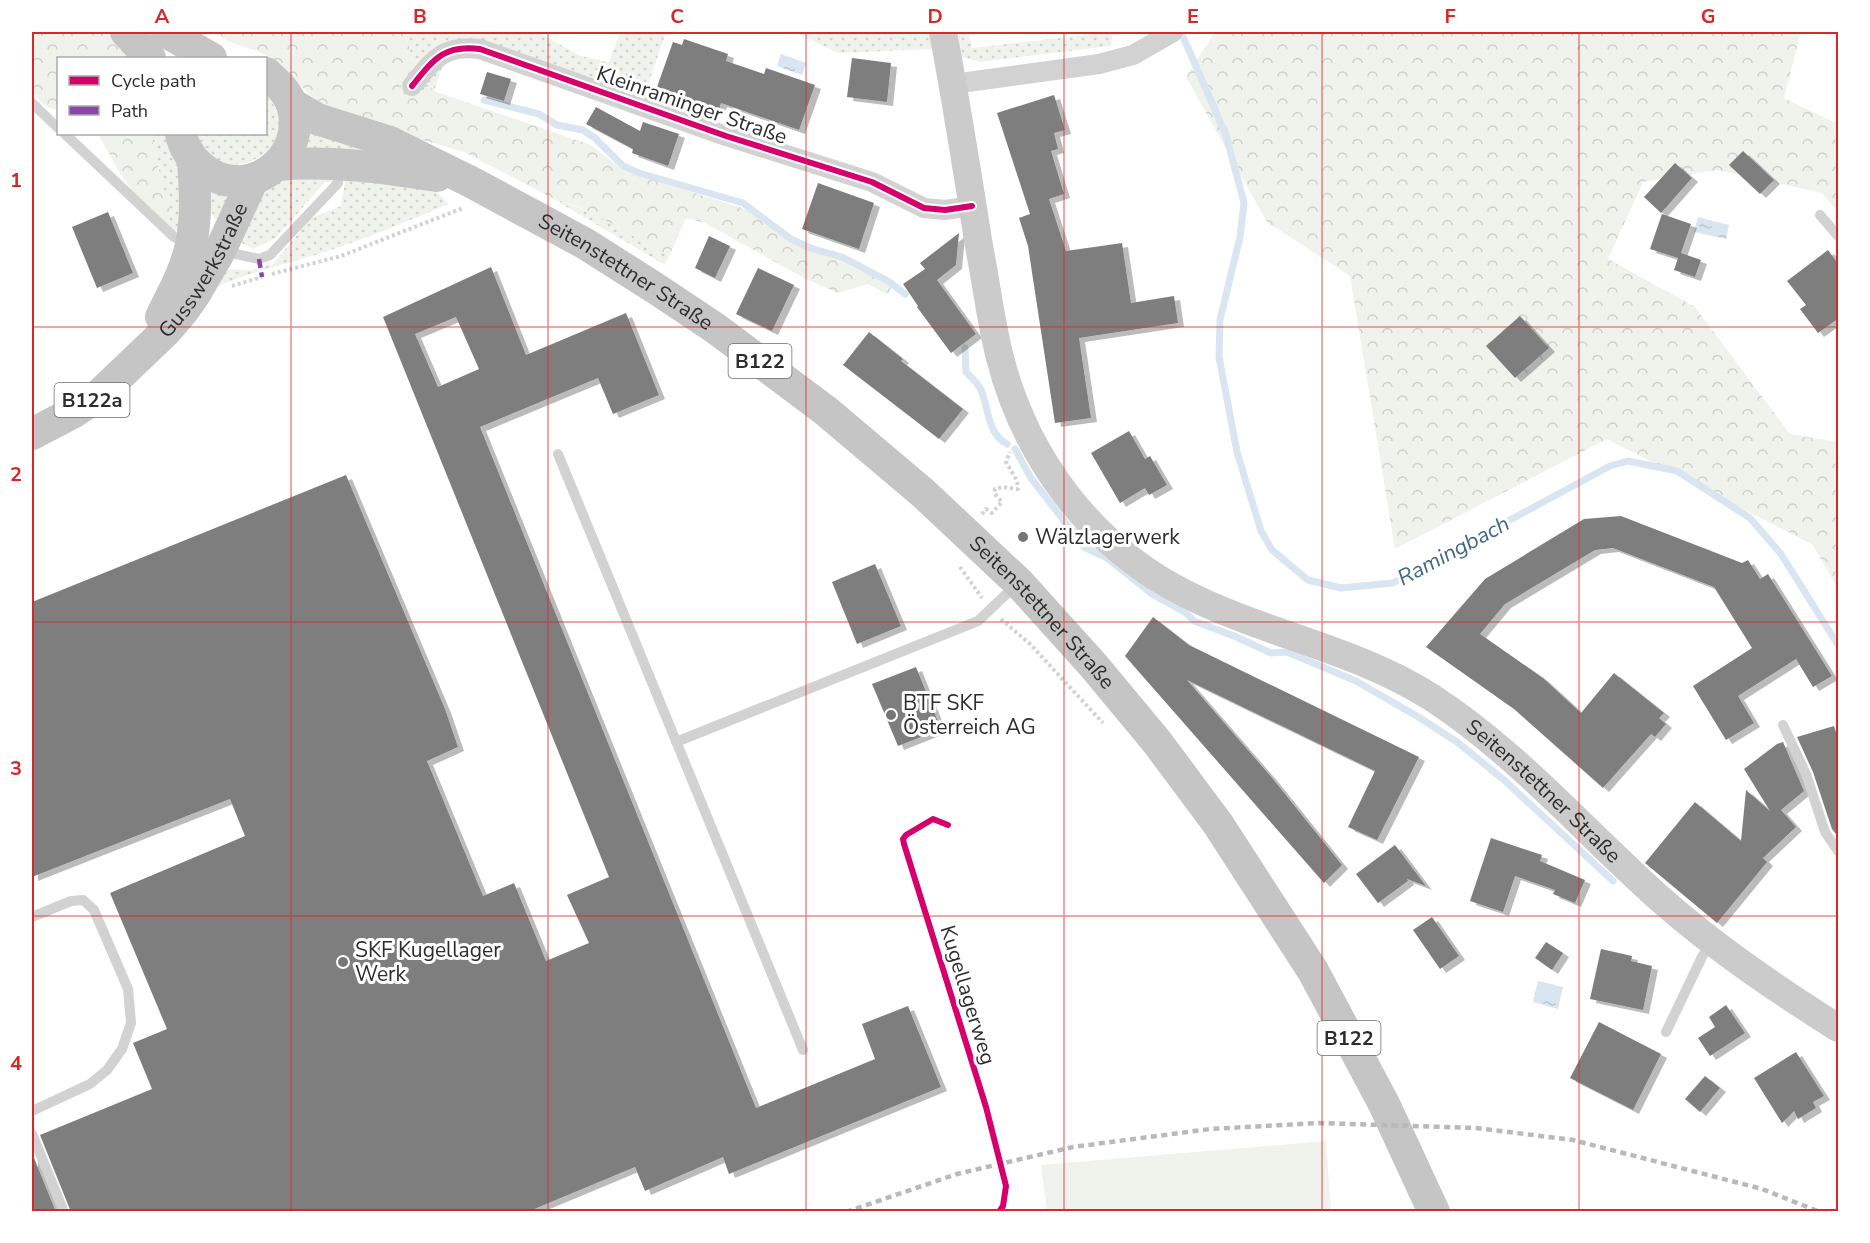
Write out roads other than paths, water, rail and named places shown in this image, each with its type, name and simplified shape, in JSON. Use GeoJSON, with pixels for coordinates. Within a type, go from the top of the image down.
{"type":"FeatureCollection","features":[{"type":"Feature","properties":{"kind":"main road"},"geometry":{"type":"LineString","coordinates":[[126,32],[149,57]]}},
{"type":"Feature","properties":{"kind":"main road"},"geometry":{"type":"LineString","coordinates":[[166,32],[209,57]]}},
{"type":"Feature","properties":{"kind":"main road"},"geometry":{"type":"LineString","coordinates":[[943,32],[972,206]]}},
{"type":"Feature","properties":{"kind":"main road","name":"B122"},"geometry":{"type":"LineString","coordinates":[[267,74],[281,86],[292,104]]}},
{"type":"Feature","properties":{"kind":"main road","name":"Gusswerkstraße"},"geometry":{"type":"LineString","coordinates":[[32,434],[74,412],[99,395],[143,353],[178,282],[265,172],[290,147],[295,126],[292,104]]}},
{"type":"Feature","properties":{"kind":"main road","name":"Seitenstettner Straße"},"geometry":{"type":"LineString","coordinates":[[292,104],[317,119],[390,142],[522,208],[584,243],[715,328],[842,424],[923,493],[1019,583],[1093,665],[1157,742],[1218,824],[1313,971],[1384,1104],[1434,1212]]}},
{"type":"Feature","properties":{"kind":"main road","name":"B122"},"geometry":{"type":"LineString","coordinates":[[187,147],[210,175],[231,181],[265,172]]}},
{"type":"Feature","properties":{"kind":"main road","name":"Gusswerkstraße"},"geometry":{"type":"LineString","coordinates":[[187,147],[195,206],[206,248]]}},
{"type":"Feature","properties":{"kind":"main road","name":"Seitenstettner Straße"},"geometry":{"type":"LineString","coordinates":[[265,172],[294,163],[396,170],[471,182]]}},
{"type":"Feature","properties":{"kind":"main road","name":"Seitenstettner Straße"},"geometry":{"type":"LineString","coordinates":[[972,206],[999,356],[1019,416],[1043,461],[1062,490],[1081,514],[1114,546],[1157,578],[1216,608],[1349,656],[1430,697],[1514,762],[1660,899],[1713,944],[1774,987],[1839,1028]]}},
{"type":"Feature","properties":{"kind":"street"},"geometry":{"type":"LineString","coordinates":[[953,84],[1099,64],[1133,55],[1165,37]]}},
{"type":"Feature","properties":{"kind":"street","name":"Kleinraminger Straße"},"geometry":{"type":"LineString","coordinates":[[412,86],[434,59],[450,50],[464,46],[480,49],[726,136],[872,182],[924,208],[945,210],[972,206]]}},
{"type":"Feature","properties":{"kind":"lane"},"geometry":{"type":"LineString","coordinates":[[32,103],[57,127]]}},
{"type":"Feature","properties":{"kind":"lane"},"geometry":{"type":"LineString","coordinates":[[65,135],[174,237],[206,248],[259,259],[270,255],[338,183]]}},
{"type":"Feature","properties":{"kind":"lane"},"geometry":{"type":"LineString","coordinates":[[1821,215],[1839,236]]}},
{"type":"Feature","properties":{"kind":"lane"},"geometry":{"type":"LineString","coordinates":[[558,454],[803,1050]]}},
{"type":"Feature","properties":{"kind":"lane"},"geometry":{"type":"LineString","coordinates":[[676,741],[978,621],[1019,583]]}},
{"type":"Feature","properties":{"kind":"lane"},"geometry":{"type":"LineString","coordinates":[[1783,725],[1806,774],[1825,832],[1839,851]]}},
{"type":"Feature","properties":{"kind":"lane"},"geometry":{"type":"LineString","coordinates":[[32,917],[71,901],[83,900],[94,910],[128,989],[131,1023],[122,1049],[107,1070],[90,1084],[32,1111]]}},
{"type":"Feature","properties":{"kind":"lane"},"geometry":{"type":"LineString","coordinates":[[1666,1032],[1703,955],[1713,944]]}},
{"type":"Feature","properties":{"kind":"lane"},"geometry":{"type":"LineString","coordinates":[[32,1134],[64,1212]]}},
{"type":"Feature","properties":{"kind":"water"},"geometry":{"type":"Polygon","coordinates":[[[781,54],[806,63],[802,75],[777,66],[781,54]]]}},
{"type":"Feature","properties":{"kind":"water"},"geometry":{"type":"Polygon","coordinates":[[[1698,217],[1729,225],[1726,239],[1694,232],[1698,217]]]}},
{"type":"Feature","properties":{"kind":"water"},"geometry":{"type":"Polygon","coordinates":[[[1538,981],[1563,987],[1558,1009],[1533,1002],[1538,981]]]}},
{"type":"Feature","properties":{"kind":"waterway","name":"Ramingbach"},"geometry":{"type":"LineString","coordinates":[[1181,32],[1226,135],[1244,203],[1240,237],[1220,320],[1219,357],[1237,452],[1261,531],[1272,550],[1308,580],[1341,588],[1393,583],[1610,466],[1628,461],[1677,471],[1750,518],[1781,554],[1838,645]]}},
{"type":"Feature","properties":{"kind":"waterway"},"geometry":{"type":"LineString","coordinates":[[484,100],[539,114],[557,125],[583,130],[595,138],[623,166],[639,173],[743,203],[791,239],[810,248],[842,257],[888,281],[905,294]]}},
{"type":"Feature","properties":{"kind":"waterway"},"geometry":{"type":"LineString","coordinates":[[965,348],[966,372],[981,390],[992,427],[1000,439],[1007,444]]}},
{"type":"Feature","properties":{"kind":"waterway"},"geometry":{"type":"LineString","coordinates":[[1015,449],[1031,478],[1075,532],[1084,547],[1107,558],[1152,594],[1186,613],[1194,621],[1271,653],[1287,652],[1356,681],[1420,718],[1457,742],[1504,780],[1613,881]]}},
{"type":"Feature","properties":{"kind":"railway"},"geometry":{"type":"LineString","coordinates":[[846,1212],[957,1174],[1073,1147],[1210,1129],[1319,1123],[1476,1128],[1573,1140],[1762,1189],[1820,1212]]}},
{"type":"Feature","properties":{"kind":"place","name":"Wälzlagerwerk"},"geometry":{"type":"Point","coordinates":[1023,537]}},
{"type":"Feature","properties":{"kind":"place","name":"BTF SKF Österreich AG"},"geometry":{"type":"Point","coordinates":[891,715]}},
{"type":"Feature","properties":{"kind":"place","name":"SKF Kugellager Werk"},"geometry":{"type":"Point","coordinates":[343,962]}}]}
